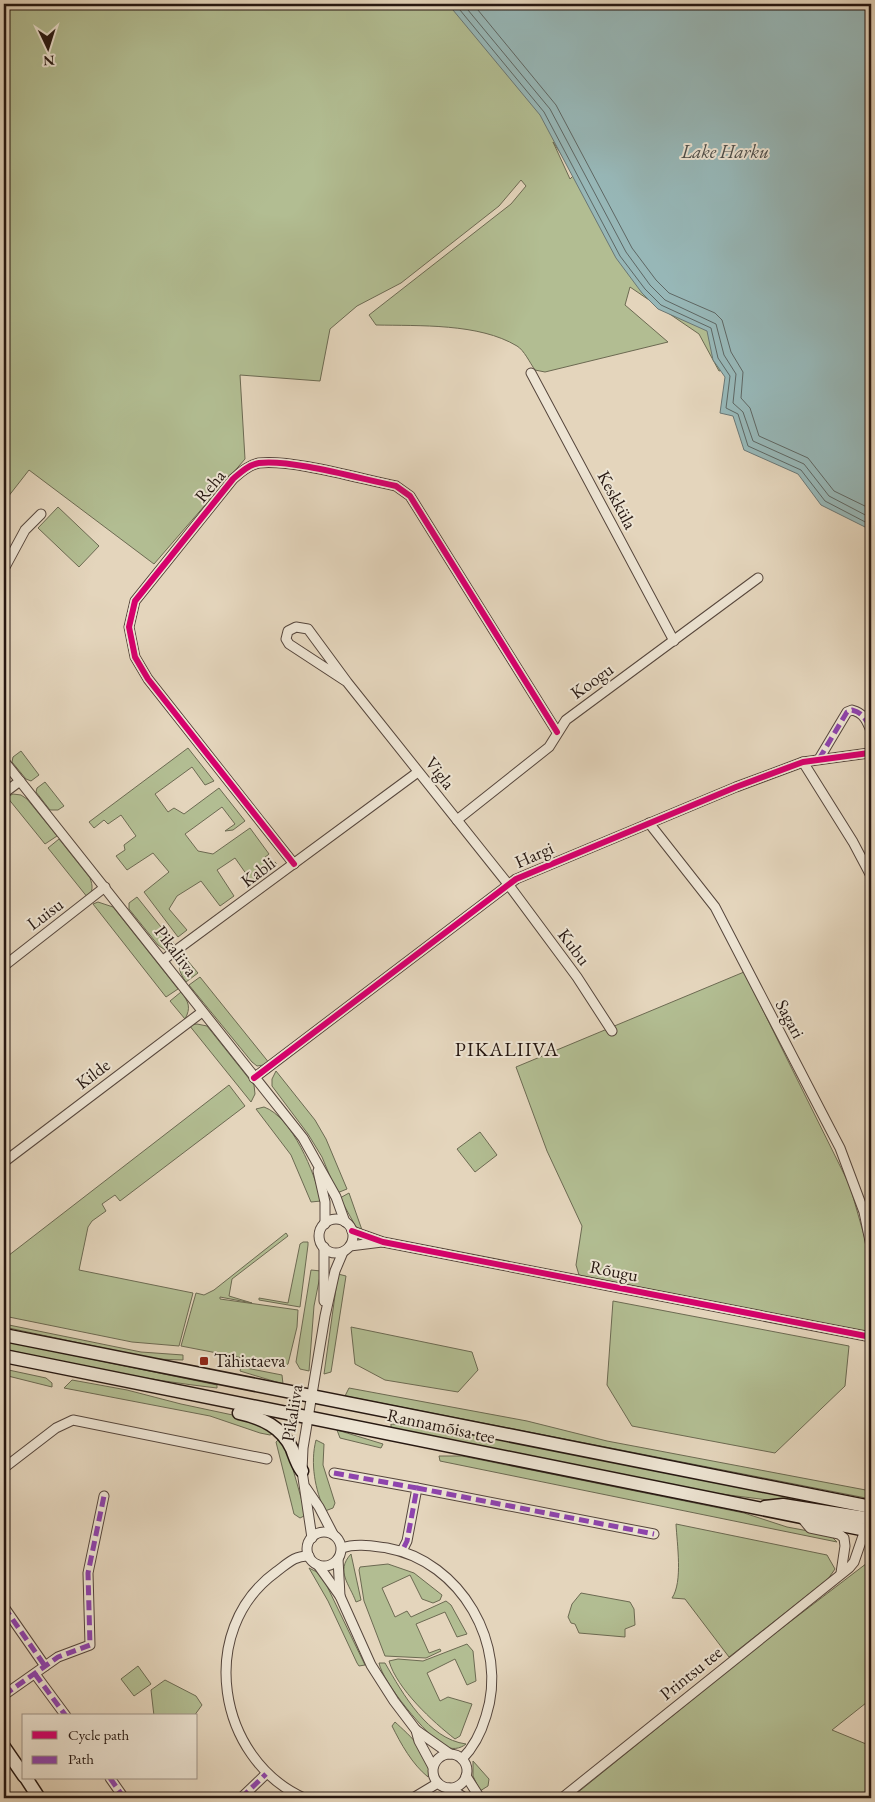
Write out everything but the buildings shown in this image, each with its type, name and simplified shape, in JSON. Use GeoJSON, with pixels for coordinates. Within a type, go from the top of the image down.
{"type":"FeatureCollection","features":[{"type":"Feature","properties":{"kind":"main road","name":"Rannamõisa tee"},"geometry":{"type":"LineString","coordinates":[[4,1335],[871,1507]]}},
{"type":"Feature","properties":{"kind":"main road","name":"Rannamõisa tee"},"geometry":{"type":"LineString","coordinates":[[4,1356],[752,1508],[869,1527]]}},
{"type":"Feature","properties":{"kind":"main road"},"geometry":{"type":"LineString","coordinates":[[216,1400],[226,1410],[255,1416],[273,1425],[292,1449],[302,1471]]}},
{"type":"Feature","properties":{"kind":"main road"},"geometry":{"type":"LineString","coordinates":[[752,1508],[783,1505],[869,1527]]}},
{"type":"Feature","properties":{"kind":"main road"},"geometry":{"type":"LineString","coordinates":[[4,1747],[22,1773]]}},
{"type":"Feature","properties":{"kind":"main road"},"geometry":{"type":"LineString","coordinates":[[27,1780],[39,1798]]}},
{"type":"Feature","properties":{"kind":"street","name":"Keskküla"},"geometry":{"type":"LineString","coordinates":[[531,373],[674,641]]}},
{"type":"Feature","properties":{"kind":"street","name":"Reha"},"geometry":{"type":"LineString","coordinates":[[294,864],[148,679],[135,657],[129,627],[135,601],[233,479],[246,468],[258,463],[287,464],[396,486],[410,496],[557,732]]}},
{"type":"Feature","properties":{"kind":"street"},"geometry":{"type":"LineString","coordinates":[[4,568],[24,530],[41,514]]}},
{"type":"Feature","properties":{"kind":"street","name":"Koogu"},"geometry":{"type":"LineString","coordinates":[[457,820],[549,747],[566,720],[758,578]]}},
{"type":"Feature","properties":{"kind":"street","name":"Vigla"},"geometry":{"type":"LineString","coordinates":[[347,682],[289,644],[286,639],[288,631],[296,627],[308,629],[347,682],[508,884]]}},
{"type":"Feature","properties":{"kind":"street"},"geometry":{"type":"LineString","coordinates":[[818,758],[847,712],[852,710],[859,712],[866,719],[871,731]]}},
{"type":"Feature","properties":{"kind":"street","name":"Hargi"},"geometry":{"type":"LineString","coordinates":[[254,1078],[508,884],[649,823],[802,762],[818,758],[857,756],[869,753],[871,750]]}},
{"type":"Feature","properties":{"kind":"street","name":"Pikaliiva"},"geometry":{"type":"LineString","coordinates":[[4,761],[303,1138],[336,1197],[345,1222],[352,1231],[346,1249],[335,1271],[325,1316],[303,1448],[302,1471],[312,1538]]}},
{"type":"Feature","properties":{"kind":"street"},"geometry":{"type":"LineString","coordinates":[[802,762],[853,842],[871,876]]}},
{"type":"Feature","properties":{"kind":"street","name":"Kabli"},"geometry":{"type":"LineString","coordinates":[[163,960],[418,772]]}},
{"type":"Feature","properties":{"kind":"street"},"geometry":{"type":"LineString","coordinates":[[4,793],[20,781]]}},
{"type":"Feature","properties":{"kind":"street","name":"Sagari"},"geometry":{"type":"LineString","coordinates":[[649,823],[715,907],[840,1148],[864,1212],[871,1246]]}},
{"type":"Feature","properties":{"kind":"street","name":"Kubu"},"geometry":{"type":"LineString","coordinates":[[508,884],[576,977],[612,1031]]}},
{"type":"Feature","properties":{"kind":"street","name":"Luisu"},"geometry":{"type":"LineString","coordinates":[[4,966],[105,888]]}},
{"type":"Feature","properties":{"kind":"street","name":"Kilde"},"geometry":{"type":"LineString","coordinates":[[4,1162],[202,1012]]}},
{"type":"Feature","properties":{"kind":"street","name":"Pikaliiva"},"geometry":{"type":"LineString","coordinates":[[316,1164],[325,1202],[325,1224],[320,1236],[324,1247],[325,1316]]}},
{"type":"Feature","properties":{"kind":"street"},"geometry":{"type":"LineString","coordinates":[[325,1224],[335,1220],[345,1222]]}},
{"type":"Feature","properties":{"kind":"street","name":"Rõugu"},"geometry":{"type":"LineString","coordinates":[[352,1231],[383,1242],[871,1337]]}},
{"type":"Feature","properties":{"kind":"street","name":"Rõugu"},"geometry":{"type":"LineString","coordinates":[[346,1249],[383,1242]]}},
{"type":"Feature","properties":{"kind":"street"},"geometry":{"type":"LineString","coordinates":[[324,1247],[332,1252],[346,1249]]}},
{"type":"Feature","properties":{"kind":"street"},"geometry":{"type":"LineString","coordinates":[[4,1468],[56,1428],[73,1420],[268,1459]]}},
{"type":"Feature","properties":{"kind":"street"},"geometry":{"type":"LineString","coordinates":[[334,1473],[654,1534]]}},
{"type":"Feature","properties":{"kind":"street","name":"Pikaliiva"},"geometry":{"type":"LineString","coordinates":[[304,1486],[319,1507],[333,1534]]}},
{"type":"Feature","properties":{"kind":"street"},"geometry":{"type":"LineString","coordinates":[[402,1551],[406,1541],[417,1488]]}},
{"type":"Feature","properties":{"kind":"street"},"geometry":{"type":"LineString","coordinates":[[4,1695],[70,1651],[90,1645],[88,1572],[104,1496]]}},
{"type":"Feature","properties":{"kind":"street"},"geometry":{"type":"LineString","coordinates":[[801,1517],[810,1528],[839,1534],[844,1538],[842,1573]]}},
{"type":"Feature","properties":{"kind":"street","name":"Printsu tee"},"geometry":{"type":"LineString","coordinates":[[562,1798],[842,1573],[854,1562],[869,1527]]}},
{"type":"Feature","properties":{"kind":"street"},"geometry":{"type":"LineString","coordinates":[[309,1556],[308,1546],[312,1538],[322,1532],[333,1534],[339,1540],[342,1548],[338,1559],[340,1596]]}},
{"type":"Feature","properties":{"kind":"street"},"geometry":{"type":"LineString","coordinates":[[342,1548],[350,1545],[402,1551],[428,1563],[460,1590],[478,1617],[485,1636],[492,1678],[488,1708],[472,1749],[462,1758]]}},
{"type":"Feature","properties":{"kind":"street"},"geometry":{"type":"LineString","coordinates":[[304,1798],[266,1774],[248,1750],[231,1712],[225,1680],[229,1646],[238,1619],[267,1578],[299,1555],[309,1556],[318,1564],[340,1596],[371,1665],[394,1701],[416,1730],[450,1754],[462,1758],[466,1766],[466,1776],[480,1798]]}},
{"type":"Feature","properties":{"kind":"street"},"geometry":{"type":"LineString","coordinates":[[318,1564],[329,1565],[338,1559]]}},
{"type":"Feature","properties":{"kind":"street"},"geometry":{"type":"LineString","coordinates":[[4,1607],[45,1666]]}},
{"type":"Feature","properties":{"kind":"street"},"geometry":{"type":"LineString","coordinates":[[35,1674],[65,1714]]}},
{"type":"Feature","properties":{"kind":"street"},"geometry":{"type":"LineString","coordinates":[[416,1730],[418,1741],[433,1767],[433,1776],[438,1783],[466,1798]]}},
{"type":"Feature","properties":{"kind":"street"},"geometry":{"type":"LineString","coordinates":[[433,1767],[439,1758],[450,1754]]}},
{"type":"Feature","properties":{"kind":"street"},"geometry":{"type":"LineString","coordinates":[[241,1798],[266,1774]]}},
{"type":"Feature","properties":{"kind":"street"},"geometry":{"type":"LineString","coordinates":[[448,1788],[460,1785],[466,1776]]}},
{"type":"Feature","properties":{"kind":"street"},"geometry":{"type":"LineString","coordinates":[[111,1780],[124,1798]]}},
{"type":"Feature","properties":{"kind":"street"},"geometry":{"type":"LineString","coordinates":[[413,1798],[438,1783]]}},
{"type":"Feature","properties":{"kind":"green space"},"geometry":{"type":"Polygon","coordinates":[[[4,4],[448,4],[452,7],[480,4],[571,169],[553,142],[570,179],[580,169],[691,275],[727,369],[719,371],[699,334],[630,287],[625,305],[668,342],[545,372],[535,370],[517,346],[485,333],[448,327],[376,325],[369,315],[511,204],[526,186],[521,180],[499,206],[401,283],[357,306],[330,329],[320,381],[240,375],[245,459],[154,564],[29,470],[4,502],[4,4]]]}},
{"type":"Feature","properties":{"kind":"green space"},"geometry":{"type":"Polygon","coordinates":[[[58,507],[99,546],[79,567],[38,528],[58,507]]]}},
{"type":"Feature","properties":{"kind":"green space"},"geometry":{"type":"Polygon","coordinates":[[[188,748],[214,781],[205,785],[192,767],[155,794],[168,812],[174,808],[184,814],[219,788],[245,821],[233,830],[225,831],[235,824],[222,807],[185,834],[198,851],[213,854],[250,828],[269,854],[264,858],[269,866],[275,862],[277,864],[248,885],[242,878],[247,875],[235,858],[217,870],[234,896],[220,906],[201,881],[177,896],[169,909],[187,930],[178,937],[144,892],[169,872],[153,853],[127,870],[116,856],[125,850],[124,845],[136,836],[121,815],[108,824],[104,820],[94,828],[89,822],[188,748]]]}},
{"type":"Feature","properties":{"kind":"green space"},"geometry":{"type":"Polygon","coordinates":[[[21,751],[39,775],[31,781],[26,779],[12,762],[13,757],[21,751]]]}},
{"type":"Feature","properties":{"kind":"green space"},"geometry":{"type":"Polygon","coordinates":[[[45,782],[64,806],[58,810],[50,810],[36,792],[37,788],[45,782]]]}},
{"type":"Feature","properties":{"kind":"green space"},"geometry":{"type":"Polygon","coordinates":[[[13,794],[21,795],[27,799],[57,836],[45,844],[7,797],[13,794]]]}},
{"type":"Feature","properties":{"kind":"green space"},"geometry":{"type":"Polygon","coordinates":[[[59,839],[90,878],[92,888],[88,898],[48,848],[59,839]]]}},
{"type":"Feature","properties":{"kind":"green space"},"geometry":{"type":"Polygon","coordinates":[[[137,897],[177,947],[165,950],[158,945],[129,909],[129,903],[137,897]]]}},
{"type":"Feature","properties":{"kind":"green space"},"geometry":{"type":"Polygon","coordinates":[[[98,902],[113,907],[178,989],[166,997],[93,904],[98,902]]]}},
{"type":"Feature","properties":{"kind":"green space"},"geometry":{"type":"Polygon","coordinates":[[[182,954],[198,973],[186,982],[180,969],[182,954]]]}},
{"type":"Feature","properties":{"kind":"green space"},"geometry":{"type":"Polygon","coordinates":[[[744,972],[850,1186],[867,1246],[871,1278],[871,1326],[865,1332],[579,1275],[576,1265],[582,1226],[547,1151],[516,1067],[744,972]]]}},
{"type":"Feature","properties":{"kind":"green space"},"geometry":{"type":"Polygon","coordinates":[[[200,977],[270,1064],[257,1066],[252,1062],[189,985],[200,977]]]}},
{"type":"Feature","properties":{"kind":"green space"},"geometry":{"type":"Polygon","coordinates":[[[181,992],[188,1005],[185,1019],[170,1001],[181,992]]]}},
{"type":"Feature","properties":{"kind":"green space"},"geometry":{"type":"Polygon","coordinates":[[[189,1025],[207,1026],[254,1085],[255,1094],[251,1102],[189,1025]]]}},
{"type":"Feature","properties":{"kind":"green space"},"geometry":{"type":"Polygon","coordinates":[[[276,1071],[315,1120],[326,1139],[347,1189],[337,1193],[322,1157],[308,1134],[272,1086],[272,1079],[276,1071]]]}},
{"type":"Feature","properties":{"kind":"green space"},"geometry":{"type":"Polygon","coordinates":[[[229,1085],[245,1106],[120,1201],[115,1195],[102,1204],[106,1211],[92,1221],[88,1227],[79,1270],[193,1293],[179,1346],[132,1342],[4,1316],[4,1259],[229,1085]]]}},
{"type":"Feature","properties":{"kind":"green space"},"geometry":{"type":"Polygon","coordinates":[[[264,1107],[284,1122],[301,1147],[314,1176],[321,1201],[311,1202],[291,1155],[256,1109],[264,1107]]]}},
{"type":"Feature","properties":{"kind":"green space"},"geometry":{"type":"Polygon","coordinates":[[[480,1132],[497,1155],[475,1172],[457,1149],[480,1132]]]}},
{"type":"Feature","properties":{"kind":"green space"},"geometry":{"type":"Polygon","coordinates":[[[349,1193],[362,1230],[356,1227],[340,1198],[349,1193]]]}},
{"type":"Feature","properties":{"kind":"green space"},"geometry":{"type":"Polygon","coordinates":[[[286,1233],[288,1236],[232,1279],[229,1296],[252,1303],[220,1297],[220,1299],[298,1310],[297,1327],[288,1364],[284,1366],[181,1346],[196,1293],[204,1295],[214,1290],[286,1233]]]}},
{"type":"Feature","properties":{"kind":"green space"},"geometry":{"type":"Polygon","coordinates":[[[308,1242],[308,1245],[300,1307],[259,1300],[259,1298],[288,1303],[300,1244],[308,1242]]]}},
{"type":"Feature","properties":{"kind":"green space"},"geometry":{"type":"Polygon","coordinates":[[[311,1270],[321,1271],[314,1306],[309,1371],[300,1369],[296,1362],[311,1270]]]}},
{"type":"Feature","properties":{"kind":"green space"},"geometry":{"type":"Polygon","coordinates":[[[338,1274],[346,1276],[331,1372],[324,1374],[338,1274]]]}},
{"type":"Feature","properties":{"kind":"green space"},"geometry":{"type":"Polygon","coordinates":[[[613,1301],[849,1346],[845,1386],[775,1453],[632,1426],[607,1385],[613,1301]]]}},
{"type":"Feature","properties":{"kind":"green space"},"geometry":{"type":"Polygon","coordinates":[[[4,1324],[141,1352],[183,1355],[183,1360],[155,1359],[4,1327],[4,1324]]]}},
{"type":"Feature","properties":{"kind":"green space"},"geometry":{"type":"Polygon","coordinates":[[[351,1327],[472,1352],[478,1370],[458,1392],[385,1380],[355,1364],[351,1327]]]}},
{"type":"Feature","properties":{"kind":"green space"},"geometry":{"type":"Polygon","coordinates":[[[4,1341],[217,1385],[217,1388],[136,1376],[30,1355],[4,1349],[4,1341]]]}},
{"type":"Feature","properties":{"kind":"green space"},"geometry":{"type":"Polygon","coordinates":[[[241,1367],[282,1375],[283,1384],[240,1371],[241,1367]]]}},
{"type":"Feature","properties":{"kind":"green space"},"geometry":{"type":"Polygon","coordinates":[[[4,1369],[46,1378],[52,1383],[52,1387],[4,1375],[4,1369]]]}},
{"type":"Feature","properties":{"kind":"green space"},"geometry":{"type":"Polygon","coordinates":[[[72,1380],[127,1390],[242,1417],[274,1433],[270,1435],[260,1433],[210,1416],[64,1388],[72,1380]]]}},
{"type":"Feature","properties":{"kind":"green space"},"geometry":{"type":"Polygon","coordinates":[[[349,1388],[527,1421],[607,1441],[871,1491],[871,1499],[345,1396],[349,1388]]]}},
{"type":"Feature","properties":{"kind":"green space"},"geometry":{"type":"Polygon","coordinates":[[[391,1424],[434,1427],[831,1504],[831,1508],[713,1493],[391,1428],[391,1424]]]}},
{"type":"Feature","properties":{"kind":"green space"},"geometry":{"type":"Polygon","coordinates":[[[337,1430],[383,1444],[381,1448],[340,1438],[337,1430]]]}},
{"type":"Feature","properties":{"kind":"green space"},"geometry":{"type":"Polygon","coordinates":[[[280,1438],[288,1452],[306,1515],[300,1518],[294,1514],[276,1442],[280,1438]]]}},
{"type":"Feature","properties":{"kind":"green space"},"geometry":{"type":"Polygon","coordinates":[[[316,1440],[324,1444],[323,1465],[335,1503],[333,1508],[325,1511],[314,1476],[313,1458],[316,1440]]]}},
{"type":"Feature","properties":{"kind":"green space"},"geometry":{"type":"Polygon","coordinates":[[[439,1456],[462,1456],[744,1513],[787,1527],[830,1535],[837,1542],[440,1461],[439,1456]]]}},
{"type":"Feature","properties":{"kind":"green space"},"geometry":{"type":"Polygon","coordinates":[[[676,1524],[827,1555],[835,1569],[828,1579],[729,1657],[685,1599],[672,1598],[678,1573],[676,1524]]]}},
{"type":"Feature","properties":{"kind":"green space"},"geometry":{"type":"Polygon","coordinates":[[[351,1554],[361,1600],[356,1602],[344,1572],[346,1560],[351,1554]]]}},
{"type":"Feature","properties":{"kind":"green space"},"geometry":{"type":"Polygon","coordinates":[[[871,1560],[871,1699],[832,1730],[871,1746],[871,1798],[571,1798],[761,1644],[871,1560]]]}},
{"type":"Feature","properties":{"kind":"green space"},"geometry":{"type":"Polygon","coordinates":[[[388,1564],[414,1573],[442,1595],[440,1600],[433,1603],[422,1599],[410,1575],[382,1588],[395,1617],[407,1611],[411,1617],[446,1601],[451,1605],[467,1634],[457,1637],[445,1612],[416,1624],[429,1653],[440,1649],[441,1651],[426,1658],[385,1656],[364,1601],[359,1570],[360,1567],[388,1564]]]}},
{"type":"Feature","properties":{"kind":"green space"},"geometry":{"type":"Polygon","coordinates":[[[309,1568],[317,1572],[326,1584],[365,1665],[359,1666],[357,1663],[328,1601],[309,1568]]]}},
{"type":"Feature","properties":{"kind":"green space"},"geometry":{"type":"Polygon","coordinates":[[[581,1593],[630,1602],[634,1609],[635,1625],[625,1629],[625,1637],[579,1633],[575,1624],[571,1623],[568,1617],[572,1604],[581,1593]]]}},
{"type":"Feature","properties":{"kind":"green space"},"geometry":{"type":"Polygon","coordinates":[[[467,1644],[473,1651],[476,1681],[467,1685],[455,1659],[427,1673],[440,1701],[448,1697],[472,1704],[460,1736],[455,1739],[437,1724],[408,1694],[393,1672],[389,1661],[398,1659],[423,1661],[467,1644]]]}},
{"type":"Feature","properties":{"kind":"green space"},"geometry":{"type":"Polygon","coordinates":[[[379,1663],[385,1663],[409,1701],[428,1724],[440,1734],[466,1744],[459,1748],[447,1747],[427,1732],[388,1683],[379,1663]]]}},
{"type":"Feature","properties":{"kind":"green space"},"geometry":{"type":"Polygon","coordinates":[[[138,1666],[151,1684],[134,1696],[121,1679],[138,1666]]]}},
{"type":"Feature","properties":{"kind":"green space"},"geometry":{"type":"Polygon","coordinates":[[[165,1680],[196,1696],[202,1705],[195,1714],[154,1714],[151,1690],[165,1680]]]}},
{"type":"Feature","properties":{"kind":"green space"},"geometry":{"type":"Polygon","coordinates":[[[395,1722],[419,1746],[424,1754],[429,1769],[428,1777],[403,1747],[392,1726],[395,1722]]]}},
{"type":"Feature","properties":{"kind":"green space"},"geometry":{"type":"Polygon","coordinates":[[[473,1761],[489,1779],[488,1786],[480,1791],[473,1776],[473,1761]]]}},
{"type":"Feature","properties":{"kind":"water","name":"Lake Harku"},"geometry":{"type":"Polygon","coordinates":[[[448,4],[871,4],[871,530],[821,505],[798,474],[744,450],[733,416],[720,413],[725,377],[713,360],[707,331],[658,309],[642,293],[616,258],[540,115],[448,4]]]}},
{"type":"Feature","properties":{"kind":"marked path"},"geometry":{"type":"LineString","coordinates":[[819,759],[847,712],[852,710],[862,715],[871,731]]}},
{"type":"Feature","properties":{"kind":"marked path"},"geometry":{"type":"LineString","coordinates":[[334,1473],[417,1488],[407,1541],[402,1551]]}},
{"type":"Feature","properties":{"kind":"marked path"},"geometry":{"type":"LineString","coordinates":[[417,1488],[654,1534]]}},
{"type":"Feature","properties":{"kind":"marked path"},"geometry":{"type":"LineString","coordinates":[[4,1695],[58,1657],[90,1645],[88,1573],[104,1496]]}},
{"type":"Feature","properties":{"kind":"marked path"},"geometry":{"type":"LineString","coordinates":[[4,1607],[45,1666]]}},
{"type":"Feature","properties":{"kind":"marked path"},"geometry":{"type":"LineString","coordinates":[[35,1674],[65,1714]]}},
{"type":"Feature","properties":{"kind":"marked path"},"geometry":{"type":"LineString","coordinates":[[241,1798],[266,1774]]}},
{"type":"Feature","properties":{"kind":"marked path"},"geometry":{"type":"LineString","coordinates":[[111,1780],[124,1798]]}},
{"type":"Feature","properties":{"kind":"cycle path"},"geometry":{"type":"LineString","coordinates":[[294,864],[148,679],[135,657],[129,627],[135,601],[233,479],[244,469],[259,463],[273,463],[327,470],[396,486],[410,496],[557,732]]}},
{"type":"Feature","properties":{"kind":"cycle path"},"geometry":{"type":"LineString","coordinates":[[254,1078],[516,879],[736,787],[803,762],[869,753],[871,750]]}},
{"type":"Feature","properties":{"kind":"cycle path"},"geometry":{"type":"LineString","coordinates":[[352,1231],[383,1242],[871,1337]]}},
{"type":"Feature","properties":{"kind":"place","name":"Tähistaeva"},"geometry":{"type":"Point","coordinates":[204,1361]}},
{"type":"Feature","properties":{"kind":"district","name":"PIKALIIVA"},"geometry":{"type":"Point","coordinates":[507,1049]}}]}
